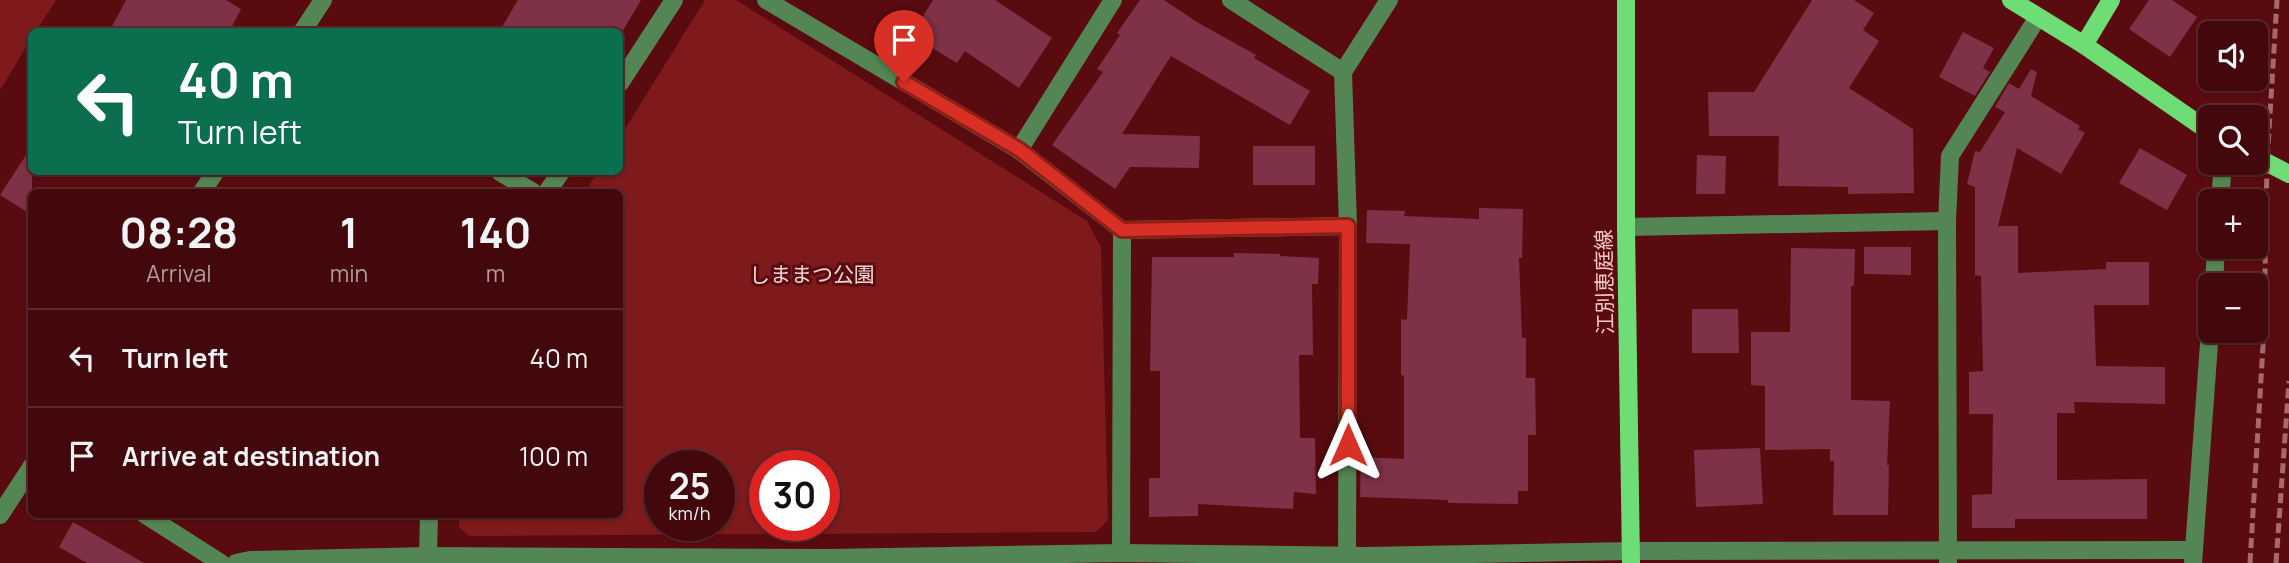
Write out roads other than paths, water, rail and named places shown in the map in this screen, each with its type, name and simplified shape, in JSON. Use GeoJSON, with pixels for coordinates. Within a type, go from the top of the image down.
{"type":"FeatureCollection","features":[{"type":"Feature","properties":{"kind":"main road","name":"江別恵庭線"},"geometry":{"type":"LineString","coordinates":[[1626,0],[1631,557]]}},
{"type":"Feature","properties":{"kind":"main road"},"geometry":{"type":"LineString","coordinates":[[2011,0],[2084,45],[2198,124]]}},
{"type":"Feature","properties":{"kind":"main road"},"geometry":{"type":"LineString","coordinates":[[2084,45],[2111,0]]}},
{"type":"Feature","properties":{"kind":"main road"},"geometry":{"type":"LineString","coordinates":[[2268,163],[2289,174]]}},
{"type":"Feature","properties":{"kind":"street"},"geometry":{"type":"LineString","coordinates":[[305,28],[323,0]]}},
{"type":"Feature","properties":{"kind":"street"},"geometry":{"type":"LineString","coordinates":[[623,78],[674,0]]}},
{"type":"Feature","properties":{"kind":"street"},"geometry":{"type":"LineString","coordinates":[[766,0],[1020,150],[1122,230],[1348,226]]}},
{"type":"Feature","properties":{"kind":"street"},"geometry":{"type":"LineString","coordinates":[[1020,150],[1112,0]]}},
{"type":"Feature","properties":{"kind":"street"},"geometry":{"type":"LineString","coordinates":[[1231,0],[1343,72]]}},
{"type":"Feature","properties":{"kind":"street"},"geometry":{"type":"LineString","coordinates":[[1347,554],[1348,226],[1343,72],[1388,0]]}},
{"type":"Feature","properties":{"kind":"street"},"geometry":{"type":"LineString","coordinates":[[1948,557],[1947,220],[1950,156],[2038,17]]}},
{"type":"Feature","properties":{"kind":"street"},"geometry":{"type":"LineString","coordinates":[[505,175],[528,189]]}},
{"type":"Feature","properties":{"kind":"street"},"geometry":{"type":"LineString","coordinates":[[1626,227],[1947,220]]}},
{"type":"Feature","properties":{"kind":"street"},"geometry":{"type":"LineString","coordinates":[[1121,553],[1122,230]]}},
{"type":"Feature","properties":{"kind":"street"},"geometry":{"type":"LineString","coordinates":[[245,562],[428,556],[829,561],[1121,553],[1347,554],[1366,559],[2194,557],[2209,343]]}},
{"type":"Feature","properties":{"kind":"street"},"geometry":{"type":"LineString","coordinates":[[0,515],[28,472]]}},
{"type":"Feature","properties":{"kind":"street"},"geometry":{"type":"LineString","coordinates":[[150,518],[220,563]]}},
{"type":"Feature","properties":{"kind":"street"},"geometry":{"type":"LineString","coordinates":[[428,556],[429,518]]}},
{"type":"Feature","properties":{"kind":"railway"},"geometry":{"type":"LineString","coordinates":[[2250,563],[2264,329],[2267,163],[2277,0]]}},
{"type":"Feature","properties":{"kind":"railway"},"geometry":{"type":"LineString","coordinates":[[2276,563],[2289,381]]}},
{"type":"Feature","properties":{"kind":"park label","name":"しままつ公園"},"geometry":{"type":"Point","coordinates":[812,274]}}]}
